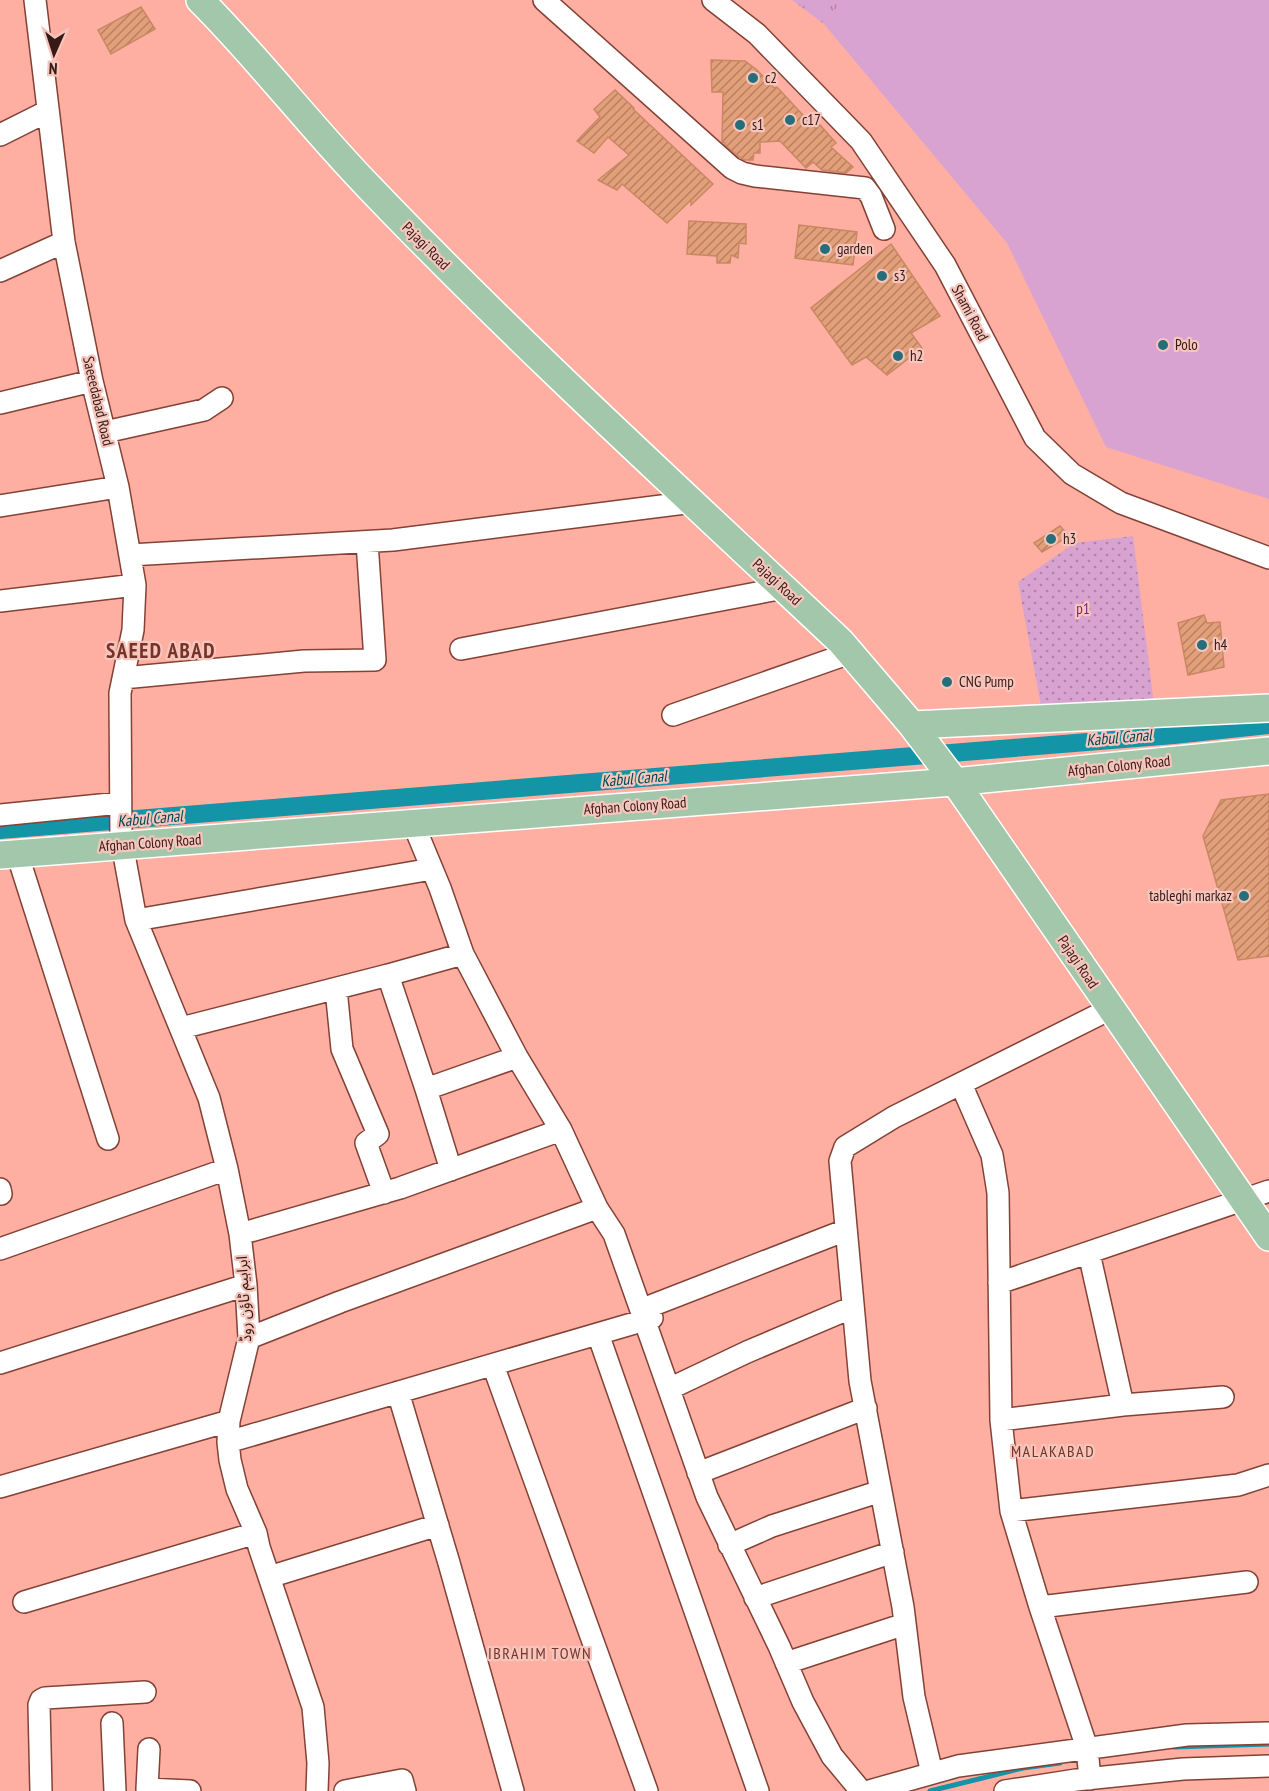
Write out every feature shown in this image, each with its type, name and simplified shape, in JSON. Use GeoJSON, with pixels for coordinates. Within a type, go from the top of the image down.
{"type":"FeatureCollection","features":[{"type":"Feature","properties":{"kind":"main road","name":"Pajagi Road"},"geometry":{"type":"LineString","coordinates":[[200,0],[366,185],[494,315],[850,652],[917,733],[948,781],[1110,1008],[1269,1237]]}},
{"type":"Feature","properties":{"kind":"main road"},"geometry":{"type":"LineString","coordinates":[[917,733],[1260,731]]}},
{"type":"Feature","properties":{"kind":"main road","name":"Afghan Colony Road"},"geometry":{"type":"LineString","coordinates":[[9,854],[122,841],[413,823],[948,781],[1260,731]]}},
{"type":"Feature","properties":{"kind":"street","name":"Saeeedabad Road"},"geometry":{"type":"LineString","coordinates":[[35,0],[64,242],[92,381],[118,487],[135,585],[133,630],[120,693],[122,841]]}},
{"type":"Feature","properties":{"kind":"street"},"geometry":{"type":"LineString","coordinates":[[544,0],[732,168],[755,176],[865,188],[871,196],[884,229]]}},
{"type":"Feature","properties":{"kind":"street","name":"Shami Road"},"geometry":{"type":"LineString","coordinates":[[713,0],[757,34],[861,141],[945,265],[1035,438],[1072,474],[1121,503],[1269,558]]}},
{"type":"Feature","properties":{"kind":"street"},"geometry":{"type":"LineString","coordinates":[[0,135],[48,111]]}},
{"type":"Feature","properties":{"kind":"street"},"geometry":{"type":"LineString","coordinates":[[0,271],[64,242]]}},
{"type":"Feature","properties":{"kind":"street"},"geometry":{"type":"LineString","coordinates":[[0,404],[92,381]]}},
{"type":"Feature","properties":{"kind":"street"},"geometry":{"type":"LineString","coordinates":[[105,432],[204,410],[222,398]]}},
{"type":"Feature","properties":{"kind":"street"},"geometry":{"type":"LineString","coordinates":[[0,506],[118,487]]}},
{"type":"Feature","properties":{"kind":"street"},"geometry":{"type":"LineString","coordinates":[[130,555],[393,540],[693,502]]}},
{"type":"Feature","properties":{"kind":"street"},"geometry":{"type":"LineString","coordinates":[[123,678],[304,660],[375,660],[367,542]]}},
{"type":"Feature","properties":{"kind":"street"},"geometry":{"type":"LineString","coordinates":[[0,600],[135,585]]}},
{"type":"Feature","properties":{"kind":"street"},"geometry":{"type":"LineString","coordinates":[[461,649],[784,588]]}},
{"type":"Feature","properties":{"kind":"street"},"geometry":{"type":"LineString","coordinates":[[673,715],[850,652]]}},
{"type":"Feature","properties":{"kind":"street"},"geometry":{"type":"LineString","coordinates":[[0,815],[120,803]]}},
{"type":"Feature","properties":{"kind":"street"},"geometry":{"type":"LineString","coordinates":[[413,823],[463,954],[517,1057],[561,1130],[597,1208],[614,1234],[698,1473],[729,1545],[803,1702],[832,1756],[861,1791]]}},
{"type":"Feature","properties":{"kind":"street","name":"ابراہیم ٹاؤن روڈ"},"geometry":{"type":"LineString","coordinates":[[122,841],[136,920],[209,1098],[227,1169],[240,1234],[249,1338],[229,1431],[230,1460],[237,1490],[256,1533],[313,1707],[318,1764],[317,1791]]}},
{"type":"Feature","properties":{"kind":"street"},"geometry":{"type":"LineString","coordinates":[[9,854],[108,1139]]}},
{"type":"Feature","properties":{"kind":"street"},"geometry":{"type":"LineString","coordinates":[[136,920],[432,869]]}},
{"type":"Feature","properties":{"kind":"street"},"geometry":{"type":"LineString","coordinates":[[181,1028],[463,954]]}},
{"type":"Feature","properties":{"kind":"street"},"geometry":{"type":"LineString","coordinates":[[388,975],[451,1170]]}},
{"type":"Feature","properties":{"kind":"street"},"geometry":{"type":"LineString","coordinates":[[336,989],[342,1049],[378,1134],[366,1143],[384,1192]]}},
{"type":"Feature","properties":{"kind":"street"},"geometry":{"type":"LineString","coordinates":[[932,1773],[914,1697],[893,1552],[860,1381],[840,1161],[845,1147],[894,1117],[1110,1008]]}},
{"type":"Feature","properties":{"kind":"street"},"geometry":{"type":"LineString","coordinates":[[426,1089],[517,1057]]}},
{"type":"Feature","properties":{"kind":"street"},"geometry":{"type":"LineString","coordinates":[[961,1084],[992,1155],[998,1193],[1000,1420],[1011,1511],[1089,1764]]}},
{"type":"Feature","properties":{"kind":"street"},"geometry":{"type":"LineString","coordinates":[[240,1234],[384,1192],[561,1130]]}},
{"type":"Feature","properties":{"kind":"street"},"geometry":{"type":"LineString","coordinates":[[0,1249],[227,1169]]}},
{"type":"Feature","properties":{"kind":"street"},"geometry":{"type":"LineString","coordinates":[[999,1283],[1269,1191]]}},
{"type":"Feature","properties":{"kind":"street"},"geometry":{"type":"LineString","coordinates":[[249,1338],[340,1302],[597,1208]]}},
{"type":"Feature","properties":{"kind":"street"},"geometry":{"type":"LineString","coordinates":[[0,1487],[398,1392],[652,1318],[648,1307],[846,1230]]}},
{"type":"Feature","properties":{"kind":"street"},"geometry":{"type":"LineString","coordinates":[[1089,1253],[1123,1405]]}},
{"type":"Feature","properties":{"kind":"street"},"geometry":{"type":"LineString","coordinates":[[0,1363],[246,1285]]}},
{"type":"Feature","properties":{"kind":"street"},"geometry":{"type":"LineString","coordinates":[[669,1389],[747,1352],[853,1307]]}},
{"type":"Feature","properties":{"kind":"street"},"geometry":{"type":"LineString","coordinates":[[598,1334],[758,1791]]}},
{"type":"Feature","properties":{"kind":"street"},"geometry":{"type":"LineString","coordinates":[[493,1365],[647,1791]]}},
{"type":"Feature","properties":{"kind":"street"},"geometry":{"type":"LineString","coordinates":[[398,1392],[513,1791]]}},
{"type":"Feature","properties":{"kind":"street"},"geometry":{"type":"LineString","coordinates":[[1000,1420],[1123,1405],[1223,1397]]}},
{"type":"Feature","properties":{"kind":"street"},"geometry":{"type":"LineString","coordinates":[[698,1473],[866,1408]]}},
{"type":"Feature","properties":{"kind":"street"},"geometry":{"type":"LineString","coordinates":[[1011,1511],[1238,1485],[1269,1475]]}},
{"type":"Feature","properties":{"kind":"street"},"geometry":{"type":"LineString","coordinates":[[729,1545],[772,1526],[881,1491]]}},
{"type":"Feature","properties":{"kind":"street"},"geometry":{"type":"LineString","coordinates":[[269,1577],[438,1525]]}},
{"type":"Feature","properties":{"kind":"street"},"geometry":{"type":"LineString","coordinates":[[24,1602],[256,1533]]}},
{"type":"Feature","properties":{"kind":"street"},"geometry":{"type":"LineString","coordinates":[[755,1598],[893,1552]]}},
{"type":"Feature","properties":{"kind":"street"},"geometry":{"type":"LineString","coordinates":[[1041,1607],[1247,1582]]}},
{"type":"Feature","properties":{"kind":"street"},"geometry":{"type":"LineString","coordinates":[[786,1663],[905,1624]]}},
{"type":"Feature","properties":{"kind":"street"},"geometry":{"type":"LineString","coordinates":[[40,1791],[39,1705],[41,1700],[145,1692]]}},
{"type":"Feature","properties":{"kind":"street"},"geometry":{"type":"LineString","coordinates":[[112,1723],[116,1791]]}},
{"type":"Feature","properties":{"kind":"street"},"geometry":{"type":"LineString","coordinates":[[1005,1791],[1187,1735],[1269,1733]]}},
{"type":"Feature","properties":{"kind":"street"},"geometry":{"type":"LineString","coordinates":[[149,1749],[147,1789],[190,1791]]}},
{"type":"Feature","properties":{"kind":"street"},"geometry":{"type":"LineString","coordinates":[[869,1791],[958,1766],[1089,1764],[1183,1769],[1269,1766]]}},
{"type":"Feature","properties":{"kind":"street"},"geometry":{"type":"LineString","coordinates":[[345,1791],[402,1780],[405,1791]]}},
{"type":"Feature","properties":{"kind":"green space"},"geometry":{"type":"Polygon","coordinates":[[[792,0],[843,0],[824,24],[792,0]]]}},
{"type":"Feature","properties":{"kind":"green space","name":"Polo"},"geometry":{"type":"Polygon","coordinates":[[[843,0],[1269,0],[1269,499],[1106,447],[1007,243],[824,24],[843,0]]]}},
{"type":"Feature","properties":{"kind":"green space","name":"p1"},"geometry":{"type":"Polygon","coordinates":[[[1133,536],[1154,705],[1042,711],[1018,582],[1075,543],[1133,536]]]}},
{"type":"Feature","properties":{"kind":"building"},"geometry":{"type":"Polygon","coordinates":[[[141,7],[155,29],[111,54],[98,30],[141,7]]]}},
{"type":"Feature","properties":{"kind":"building"},"geometry":{"type":"Polygon","coordinates":[[[711,60],[745,61],[757,70],[774,88],[777,87],[815,128],[820,125],[836,143],[831,147],[853,167],[846,173],[822,170],[813,162],[806,168],[780,141],[760,142],[760,153],[754,153],[753,160],[744,160],[739,157],[722,142],[723,92],[712,92],[711,60]]]}},
{"type":"Feature","properties":{"kind":"building"},"geometry":{"type":"Polygon","coordinates":[[[615,90],[713,184],[691,205],[691,200],[667,223],[622,184],[617,190],[598,180],[629,155],[608,137],[594,153],[577,141],[600,117],[594,109],[615,90]]]}},
{"type":"Feature","properties":{"kind":"building"},"geometry":{"type":"Polygon","coordinates":[[[689,221],[746,224],[746,244],[739,243],[738,258],[731,255],[730,263],[717,263],[717,256],[687,254],[689,221]]]}},
{"type":"Feature","properties":{"kind":"building","name":"garden"},"geometry":{"type":"Polygon","coordinates":[[[799,225],[857,232],[853,265],[795,258],[799,225]]]}},
{"type":"Feature","properties":{"kind":"building","name":"s3"},"geometry":{"type":"Polygon","coordinates":[[[891,244],[940,316],[911,333],[922,348],[887,375],[866,357],[852,365],[811,308],[891,244]]]}},
{"type":"Feature","properties":{"kind":"building","name":"h3"},"geometry":{"type":"Polygon","coordinates":[[[1060,526],[1069,536],[1042,552],[1034,543],[1060,526]]]}},
{"type":"Feature","properties":{"kind":"building","name":"h4"},"geometry":{"type":"Polygon","coordinates":[[[1204,615],[1207,623],[1220,622],[1224,667],[1188,675],[1178,623],[1204,615]]]}},
{"type":"Feature","properties":{"kind":"building","name":"tableghi markaz"},"geometry":{"type":"Polygon","coordinates":[[[1269,794],[1269,956],[1238,960],[1203,836],[1221,800],[1269,794]]]}},
{"type":"Feature","properties":{"kind":"waterway","name":"Kabul Canal"},"geometry":{"type":"LineString","coordinates":[[0,830],[1174,735],[1269,725]]}},
{"type":"Feature","properties":{"kind":"waterway"},"geometry":{"type":"LineString","coordinates":[[1173,1747],[1269,1744]]}},
{"type":"Feature","properties":{"kind":"waterway"},"geometry":{"type":"LineString","coordinates":[[930,1791],[1023,1768],[1060,1763]]}},
{"type":"Feature","properties":{"kind":"place","name":"c2"},"geometry":{"type":"Point","coordinates":[753,78]}},
{"type":"Feature","properties":{"kind":"place","name":"c17"},"geometry":{"type":"Point","coordinates":[790,120]}},
{"type":"Feature","properties":{"kind":"place","name":"s1"},"geometry":{"type":"Point","coordinates":[740,125]}},
{"type":"Feature","properties":{"kind":"place","name":"garden"},"geometry":{"type":"Point","coordinates":[825,249]}},
{"type":"Feature","properties":{"kind":"place","name":"s3"},"geometry":{"type":"Point","coordinates":[882,276]}},
{"type":"Feature","properties":{"kind":"place","name":"Polo"},"geometry":{"type":"Point","coordinates":[1163,345]}},
{"type":"Feature","properties":{"kind":"place","name":"h2"},"geometry":{"type":"Point","coordinates":[898,356]}},
{"type":"Feature","properties":{"kind":"place","name":"h3"},"geometry":{"type":"Point","coordinates":[1051,539]}},
{"type":"Feature","properties":{"kind":"place","name":"h4"},"geometry":{"type":"Point","coordinates":[1202,645]}},
{"type":"Feature","properties":{"kind":"place","name":"CNG Pump"},"geometry":{"type":"Point","coordinates":[947,682]}},
{"type":"Feature","properties":{"kind":"place","name":"tableghi markaz"},"geometry":{"type":"Point","coordinates":[1244,896]}},
{"type":"Feature","properties":{"kind":"district","name":"SAEED ABAD"},"geometry":{"type":"Point","coordinates":[161,651]}},
{"type":"Feature","properties":{"kind":"district","name":"MALAKABAD"},"geometry":{"type":"Point","coordinates":[1053,1451]}},
{"type":"Feature","properties":{"kind":"district","name":"IBRAHIM TOWN"},"geometry":{"type":"Point","coordinates":[540,1653]}}]}
